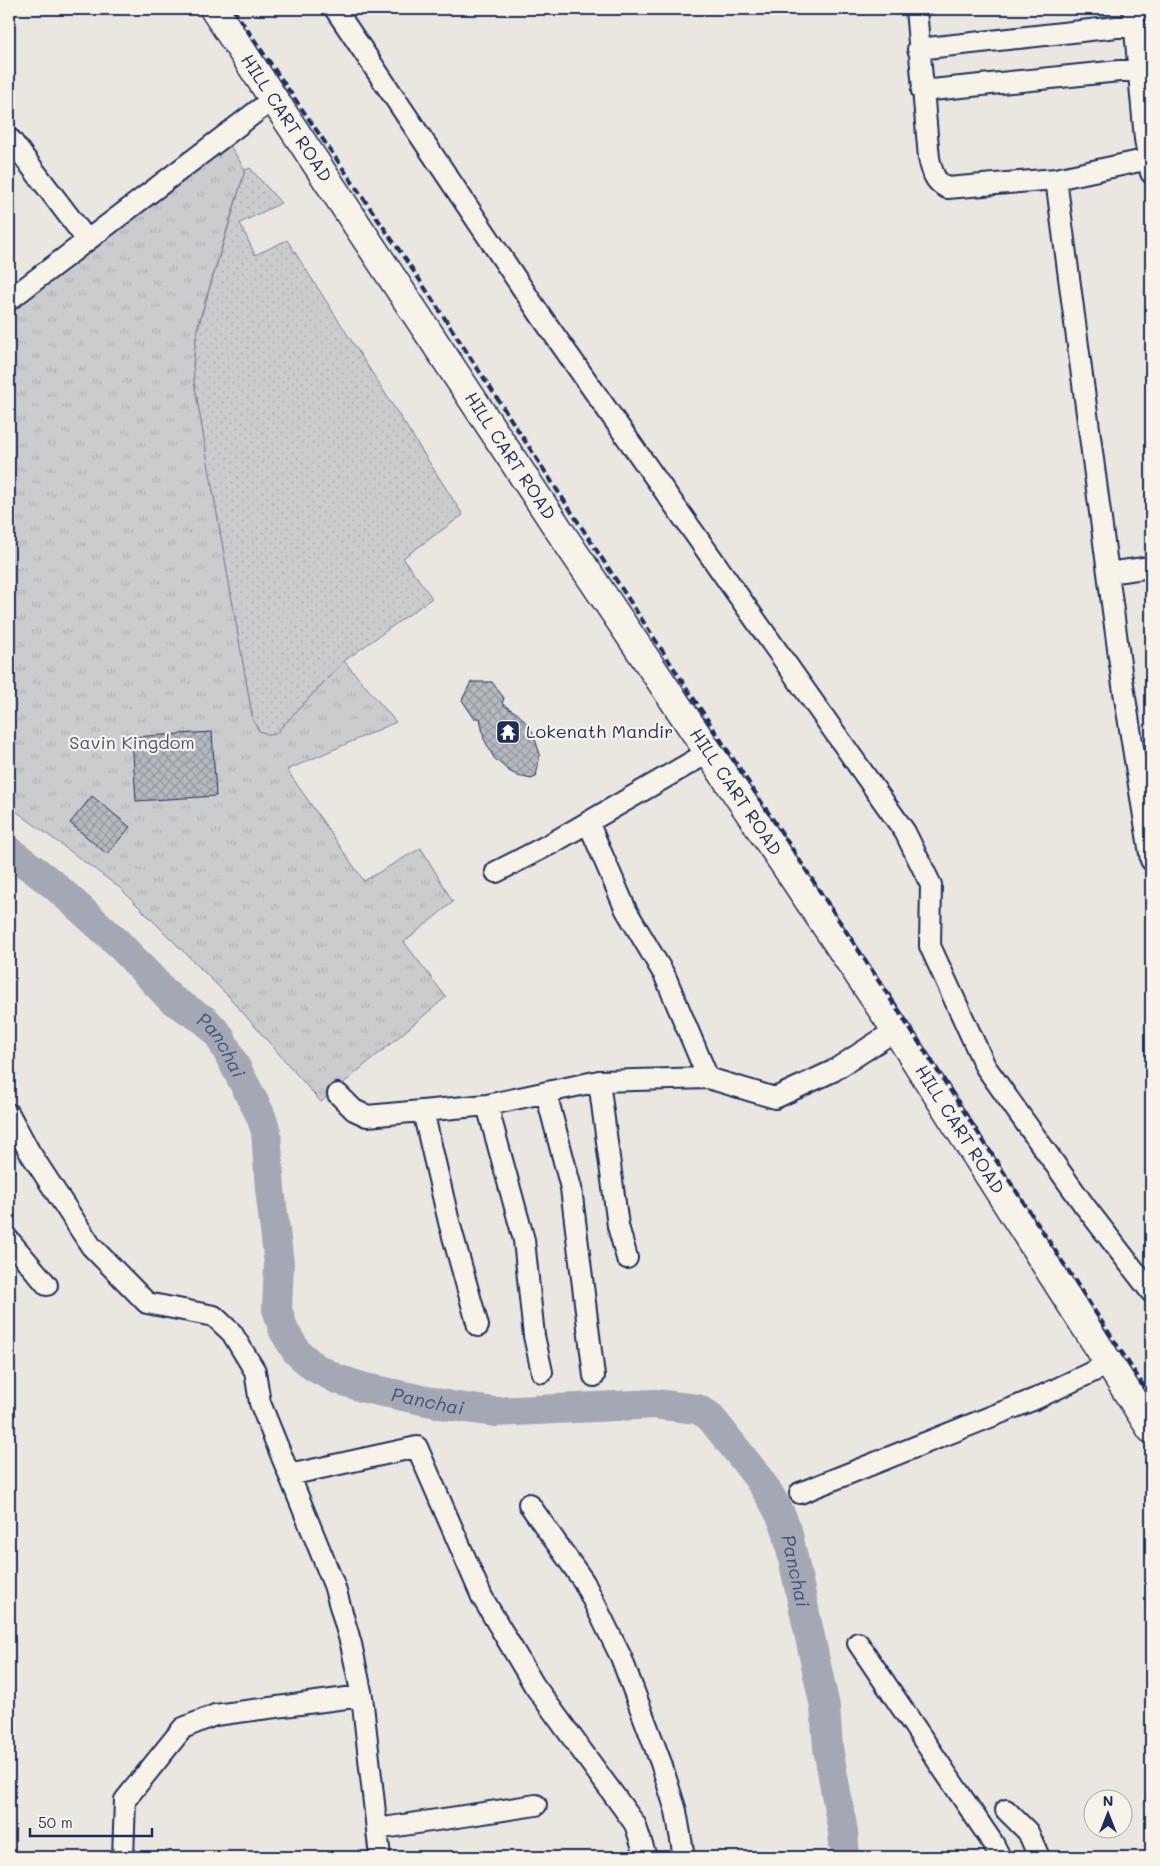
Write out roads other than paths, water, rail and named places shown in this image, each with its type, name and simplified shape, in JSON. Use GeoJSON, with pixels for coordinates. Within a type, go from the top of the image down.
{"type":"FeatureCollection","features":[{"type":"Feature","properties":{"kind":"highway","name":"HILL CART ROAD"},"geometry":{"type":"LineString","coordinates":[[214,9],[708,752],[896,1030],[1109,1364],[1148,1419]]}},
{"type":"Feature","properties":{"kind":"street"},"geometry":{"type":"LineString","coordinates":[[335,9],[547,324],[906,832],[931,885],[930,946],[985,1066],[1084,1205],[1151,1292]]}},
{"type":"Feature","properties":{"kind":"street"},"geometry":{"type":"LineString","coordinates":[[916,9],[918,49],[929,158],[939,184],[947,188],[1056,179],[1150,166],[1134,17],[918,49]]}},
{"type":"Feature","properties":{"kind":"street"},"geometry":{"type":"LineString","coordinates":[[922,92],[1139,69]]}},
{"type":"Feature","properties":{"kind":"street"},"geometry":{"type":"LineString","coordinates":[[9,300],[273,99]]}},
{"type":"Feature","properties":{"kind":"street"},"geometry":{"type":"LineString","coordinates":[[11,140],[88,240]]}},
{"type":"Feature","properties":{"kind":"street"},"geometry":{"type":"LineString","coordinates":[[1056,179],[1122,680],[1151,860]]}},
{"type":"Feature","properties":{"kind":"street"},"geometry":{"type":"LineString","coordinates":[[1108,573],[1151,567]]}},
{"type":"Feature","properties":{"kind":"street"},"geometry":{"type":"LineString","coordinates":[[496,872],[588,822],[708,752]]}},
{"type":"Feature","properties":{"kind":"street"},"geometry":{"type":"LineString","coordinates":[[588,822],[626,910],[665,976],[708,1078]]}},
{"type":"Feature","properties":{"kind":"street"},"geometry":{"type":"LineString","coordinates":[[338,1094],[354,1110],[367,1116],[487,1105],[599,1081],[708,1078],[776,1098],[833,1071],[896,1030]]}},
{"type":"Feature","properties":{"kind":"street"},"geometry":{"type":"LineString","coordinates":[[599,1081],[618,1226],[627,1258]]}},
{"type":"Feature","properties":{"kind":"street"},"geometry":{"type":"LineString","coordinates":[[546,1092],[571,1188],[594,1376]]}},
{"type":"Feature","properties":{"kind":"street"},"geometry":{"type":"LineString","coordinates":[[487,1105],[524,1240],[534,1336],[542,1372]]}},
{"type":"Feature","properties":{"kind":"street"},"geometry":{"type":"LineString","coordinates":[[423,1110],[449,1222],[478,1326]]}},
{"type":"Feature","properties":{"kind":"street"},"geometry":{"type":"LineString","coordinates":[[11,1123],[91,1246],[147,1303],[214,1316],[232,1333],[255,1371],[260,1403],[334,1585],[351,1644],[362,1696],[380,1857]]}},
{"type":"Feature","properties":{"kind":"street"},"geometry":{"type":"LineString","coordinates":[[9,1240],[47,1285]]}},
{"type":"Feature","properties":{"kind":"street"},"geometry":{"type":"LineString","coordinates":[[800,1493],[1035,1399],[1109,1364]]}},
{"type":"Feature","properties":{"kind":"street"},"geometry":{"type":"LineString","coordinates":[[289,1475],[417,1447],[482,1597],[534,1685],[635,1824],[646,1857]]}},
{"type":"Feature","properties":{"kind":"street"},"geometry":{"type":"LineString","coordinates":[[529,1504],[584,1582],[621,1657],[666,1779],[676,1812],[684,1857]]}},
{"type":"Feature","properties":{"kind":"street"},"geometry":{"type":"LineString","coordinates":[[858,1643],[993,1843],[1000,1857]]}},
{"type":"Feature","properties":{"kind":"street"},"geometry":{"type":"LineString","coordinates":[[123,1857],[125,1800],[183,1728],[214,1715],[362,1696]]}},
{"type":"Feature","properties":{"kind":"street"},"geometry":{"type":"LineString","coordinates":[[377,1829],[536,1806]]}},
{"type":"Feature","properties":{"kind":"street"},"geometry":{"type":"LineString","coordinates":[[1006,1810],[1028,1832],[1038,1857]]}},
{"type":"Feature","properties":{"kind":"waterway","name":"Panchai"},"geometry":{"type":"LineString","coordinates":[[9,851],[54,885],[117,942],[171,999],[206,1021],[219,1035],[260,1114],[266,1131],[270,1189],[279,1264],[277,1309],[284,1331],[297,1352],[314,1367],[337,1379],[365,1388],[451,1406],[495,1412],[655,1404],[697,1409],[708,1415],[715,1423],[773,1500],[787,1530],[825,1707],[828,1748],[843,1832],[845,1857]]}},
{"type":"Feature","properties":{"kind":"railway"},"geometry":{"type":"LineString","coordinates":[[233,9],[417,276],[1151,1397]]}},
{"type":"Feature","properties":{"kind":"place","name":"Lokenath Mandir"},"geometry":{"type":"Point","coordinates":[508,732]}},
{"type":"Feature","properties":{"kind":"park label","name":"Savin Kingdom"},"geometry":{"type":"Point","coordinates":[132,743]}}]}
